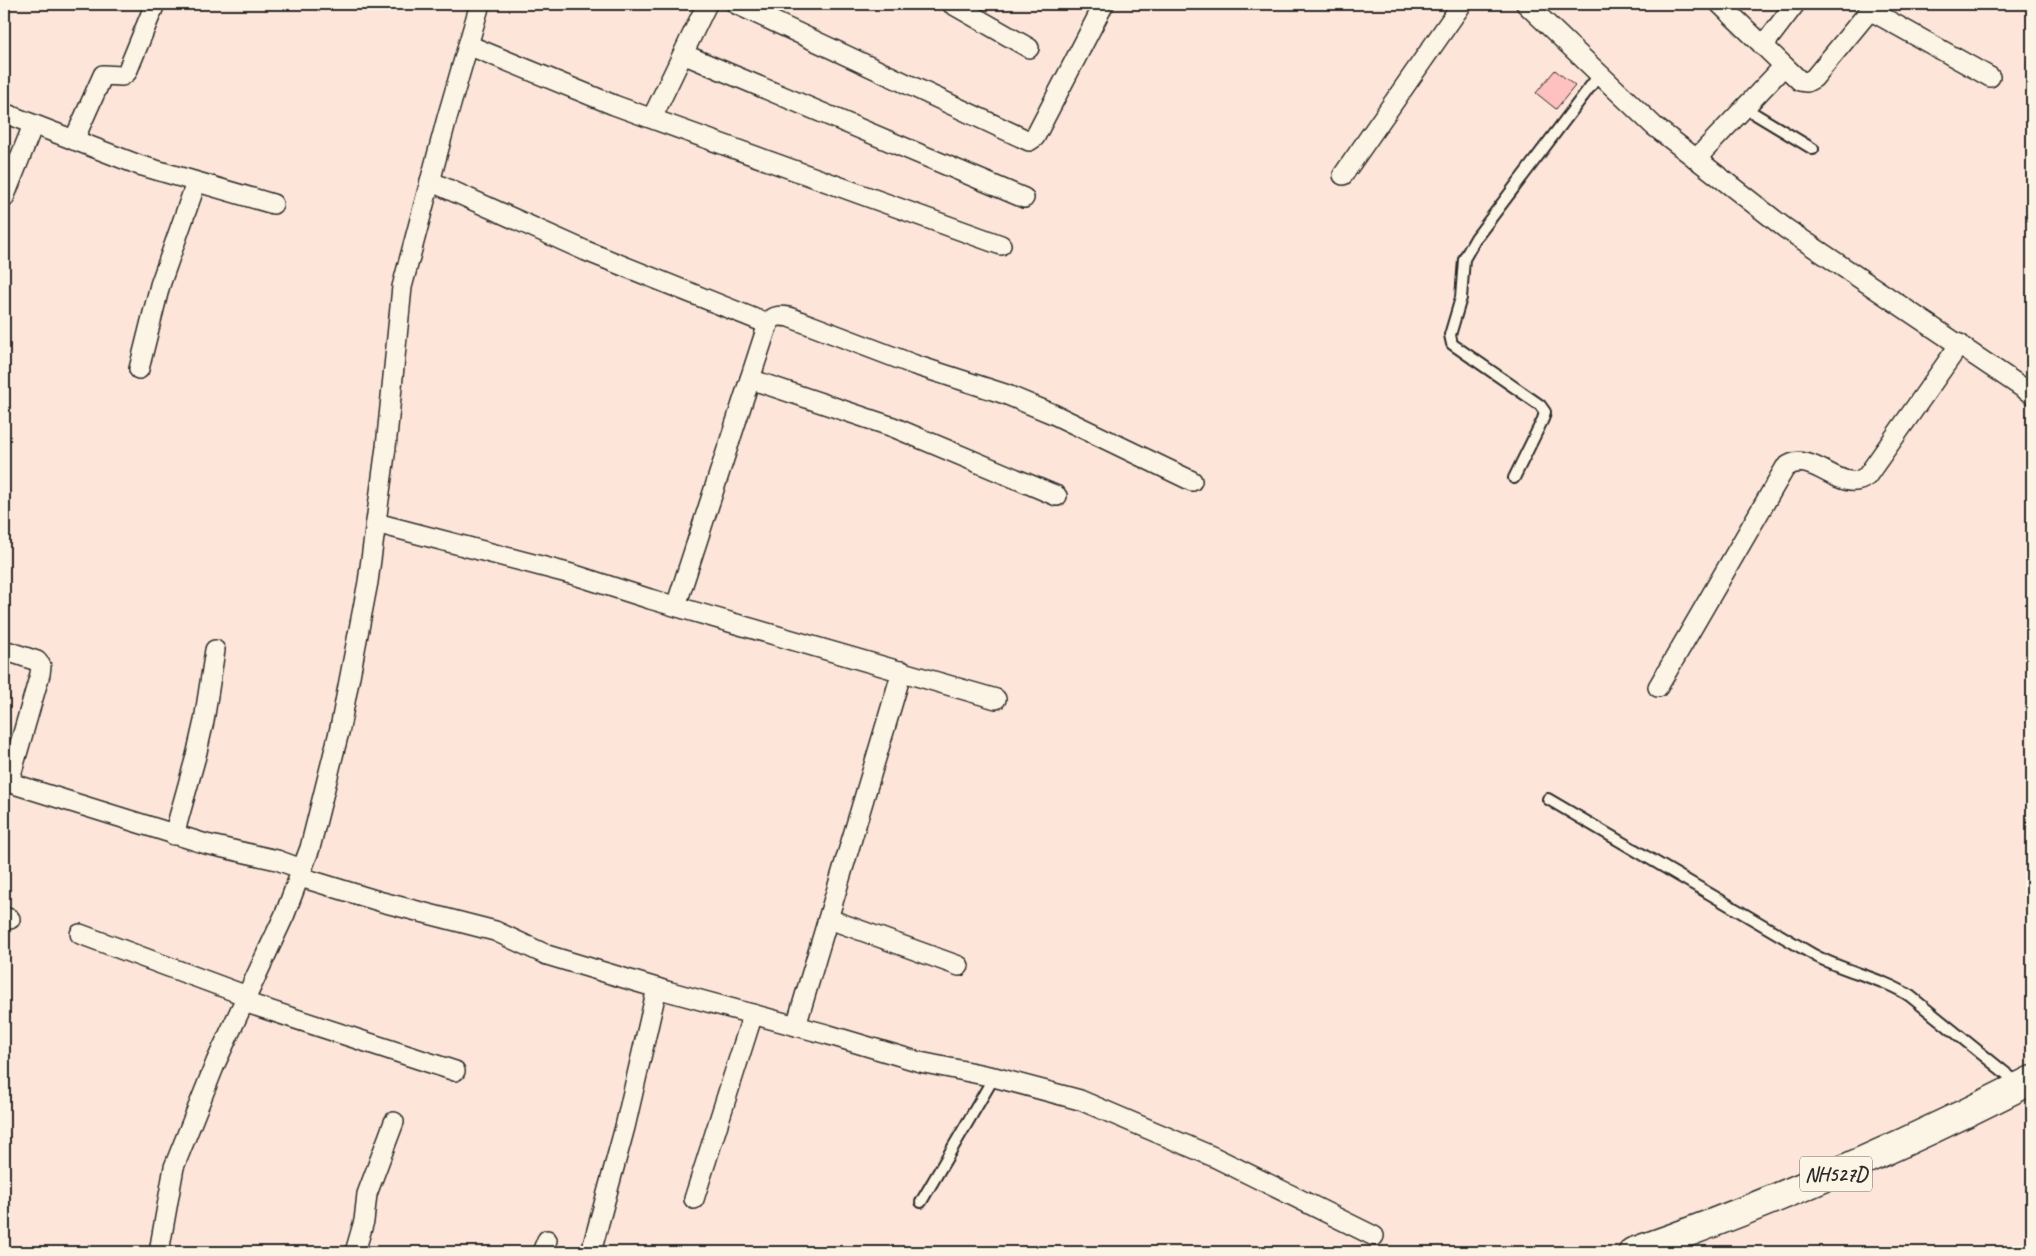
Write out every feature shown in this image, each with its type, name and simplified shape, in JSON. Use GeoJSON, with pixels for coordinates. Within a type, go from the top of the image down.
{"type":"FeatureCollection","features":[{"type":"Feature","properties":{"kind":"highway","name":"NH527D"},"geometry":{"type":"LineString","coordinates":[[1633,1252],[1805,1188],[1910,1140],[2027,1083]]}},
{"type":"Feature","properties":{"kind":"street"},"geometry":{"type":"LineString","coordinates":[[74,140],[103,75],[122,76],[127,72],[155,4]]}},
{"type":"Feature","properties":{"kind":"street"},"geometry":{"type":"LineString","coordinates":[[159,1252],[174,1167],[216,1062],[286,914],[310,848],[340,728],[368,582],[386,447],[402,287],[480,4]]}},
{"type":"Feature","properties":{"kind":"street"},"geometry":{"type":"LineString","coordinates":[[652,118],[707,4]]}},
{"type":"Feature","properties":{"kind":"street"},"geometry":{"type":"LineString","coordinates":[[736,4],[1029,142],[1035,137],[1104,4]]}},
{"type":"Feature","properties":{"kind":"street"},"geometry":{"type":"LineString","coordinates":[[952,4],[1030,48]]}},
{"type":"Feature","properties":{"kind":"street"},"geometry":{"type":"LineString","coordinates":[[1342,175],[1462,4]]}},
{"type":"Feature","properties":{"kind":"street"},"geometry":{"type":"LineString","coordinates":[[1526,4],[1654,126],[1785,228],[2032,394]]}},
{"type":"Feature","properties":{"kind":"street"},"geometry":{"type":"LineString","coordinates":[[1720,4],[1800,82],[1811,81],[1866,15],[1873,12],[1990,77]]}},
{"type":"Feature","properties":{"kind":"street"},"geometry":{"type":"LineString","coordinates":[[1763,46],[1795,4]]}},
{"type":"Feature","properties":{"kind":"street"},"geometry":{"type":"LineString","coordinates":[[468,45],[652,118],[1001,245]]}},
{"type":"Feature","properties":{"kind":"street"},"geometry":{"type":"LineString","coordinates":[[683,54],[1024,198]]}},
{"type":"Feature","properties":{"kind":"street"},"geometry":{"type":"LineString","coordinates":[[1696,159],[1784,66]]}},
{"type":"Feature","properties":{"kind":"street"},"geometry":{"type":"LineString","coordinates":[[4,113],[139,165],[273,204]]}},
{"type":"Feature","properties":{"kind":"street"},"geometry":{"type":"LineString","coordinates":[[4,198],[33,125]]}},
{"type":"Feature","properties":{"kind":"street"},"geometry":{"type":"LineString","coordinates":[[430,181],[586,251],[768,324]]}},
{"type":"Feature","properties":{"kind":"street"},"geometry":{"type":"LineString","coordinates":[[139,369],[160,285],[196,182]]}},
{"type":"Feature","properties":{"kind":"street"},"geometry":{"type":"LineString","coordinates":[[676,606],[768,324],[776,316],[789,317],[915,365],[1005,394],[1053,414],[1192,481]]}},
{"type":"Feature","properties":{"kind":"street"},"geometry":{"type":"LineString","coordinates":[[1658,687],[1784,468],[1795,461],[1801,462],[1850,482],[1861,481],[1960,344]]}},
{"type":"Feature","properties":{"kind":"street"},"geometry":{"type":"LineString","coordinates":[[750,379],[893,427],[1057,496]]}},
{"type":"Feature","properties":{"kind":"street"},"geometry":{"type":"LineString","coordinates":[[376,522],[575,575],[996,699]]}},
{"type":"Feature","properties":{"kind":"street"},"geometry":{"type":"LineString","coordinates":[[4,650],[37,661],[41,666],[6,782],[174,835],[277,860],[301,873],[382,902],[495,931],[547,956],[920,1062],[994,1076],[1080,1100],[1214,1157],[1374,1236]]}},
{"type":"Feature","properties":{"kind":"street"},"geometry":{"type":"LineString","coordinates":[[174,835],[196,756],[215,650]]}},
{"type":"Feature","properties":{"kind":"street"},"geometry":{"type":"LineString","coordinates":[[796,1026],[902,671]]}},
{"type":"Feature","properties":{"kind":"street"},"geometry":{"type":"LineString","coordinates":[[828,919],[959,966]]}},
{"type":"Feature","properties":{"kind":"street"},"geometry":{"type":"LineString","coordinates":[[80,934],[246,999],[455,1071]]}},
{"type":"Feature","properties":{"kind":"street"},"geometry":{"type":"LineString","coordinates":[[591,1252],[622,1136],[657,988]]}},
{"type":"Feature","properties":{"kind":"street"},"geometry":{"type":"LineString","coordinates":[[694,1199],[753,1014]]}},
{"type":"Feature","properties":{"kind":"street"},"geometry":{"type":"LineString","coordinates":[[355,1252],[364,1221],[367,1194],[394,1122]]}},
{"type":"Feature","properties":{"kind":"lane"},"geometry":{"type":"LineString","coordinates":[[1514,478],[1544,419],[1545,412],[1540,405],[1452,344],[1450,335],[1461,298],[1464,259],[1476,238],[1599,75]]}},
{"type":"Feature","properties":{"kind":"lane"},"geometry":{"type":"LineString","coordinates":[[1745,108],[1813,149]]}},
{"type":"Feature","properties":{"kind":"lane"},"geometry":{"type":"LineString","coordinates":[[1548,799],[1814,956],[1830,964],[1896,988],[1910,996],[2027,1083]]}},
{"type":"Feature","properties":{"kind":"lane"},"geometry":{"type":"LineString","coordinates":[[921,1202],[994,1076]]}},
{"type":"Feature","properties":{"kind":"building"},"geometry":{"type":"Polygon","coordinates":[[[1555,70],[1575,86],[1556,109],[1536,93],[1555,70]]]}}]}
